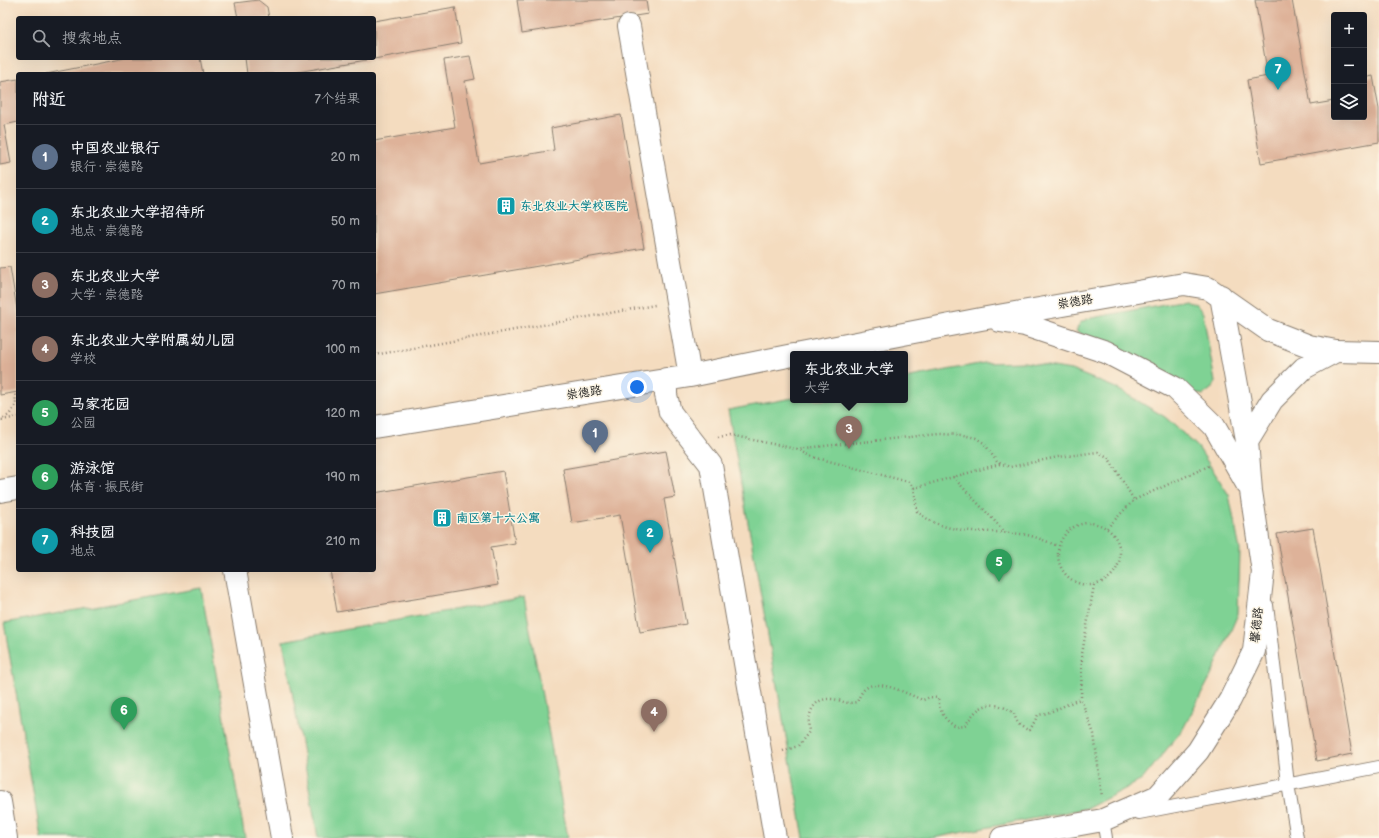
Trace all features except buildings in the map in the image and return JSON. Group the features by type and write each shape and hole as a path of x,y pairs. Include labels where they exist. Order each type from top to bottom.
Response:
{"street":[{"path":"629,26 690,376"},
{"name":"崇德路","path":"816,351 981,319 1184,284 1208,288 1268,330 1309,346 1336,351 1379,352"},
{"path":"1221,296 1240,448"},
{"path":"981,319 1025,325 1106,352 1175,388 1214,426 1240,448"},
{"path":"1240,448 1272,400 1304,368 1336,351"},
{"name":"崇德路","path":"376,427 690,376 790,356"},
{"path":"666,379 666,395 670,412 711,465 775,838"},
{"name":"馨德路","path":"1002,838 1104,829 1158,796 1198,751 1230,700 1254,651 1263,572 1251,491 1240,448"},
{"path":"0,491 16,488"},
{"path":"235,572 282,838"},
{"path":"1,811 6,838"}],"lane":[{"path":"1263,572 1288,784 1297,838"},
{"path":"1104,829 1288,784 1379,767"}],"path":[{"path":"376,355 676,302"},
{"path":"0,420 9,415 16,405 15,392"},
{"path":"0,420 16,418"},
{"path":"796,449 938,434 963,435 976,438 984,443 994,458 1001,464 1010,467 1058,457 1098,452 1108,457 1134,500"},
{"path":"692,442 730,435 796,449 813,457 909,482 914,488 917,511 926,520 940,527 1032,536 1058,546"},
{"path":"1107,528 1134,500 1240,448"},
{"path":"914,488 1001,464"},
{"path":"953,478 1006,533"},
{"path":"1088,522 1098,524 1107,528 1119,545 1120,556 1118,566 1112,575 1104,582 1094,585 1083,585 1073,582 1065,575 1060,566 1057,556 1058,546 1062,537 1069,529 1078,524 1088,522"},
{"path":"1094,585 1082,654 1081,699 1094,734 1101,779 1104,829"},
{"path":"762,758 798,746 808,732 808,721 812,707 821,701 832,699 847,704 857,702 864,689 873,684 883,685 923,700 930,697 938,698 940,711 947,721 956,727 965,726 978,708 994,704 1005,707 1014,713 1015,720 1020,726 1030,730 1038,715 1046,714 1064,704 1081,699"}],"green space":[{"path":"1185,300 1196,304 1203,313 1215,382 1211,389 1203,395 1191,392 1076,331 1080,323 1087,319"},
{"path":"1024,362 1071,370 1116,388 1165,417 1198,447 1229,495 1240,550 1238,614 1211,676 1183,729 1142,780 1088,808 933,838 804,838 728,410 790,399 790,403 908,403 908,377 984,363"},
{"path":"201,588 245,838 41,838 4,623"},
{"path":"524,597 568,838 318,838 283,641"}],"place":[{"name":"科技园","path":"1278,90"},
{"name":"东北农业大学校医院","path":"506,206"},
{"name":"东北农业大学","path":"849,449"},
{"name":"中国农业银行","path":"595,453"},
{"name":"南区第十六公寓","path":"442,518"},
{"name":"东北农业大学招待所","path":"650,553"},
{"name":"马家花园","path":"999,582"},
{"name":"游泳馆","path":"124,730"},
{"name":"东北农业大学附属幼儿园","path":"654,732"}]}
